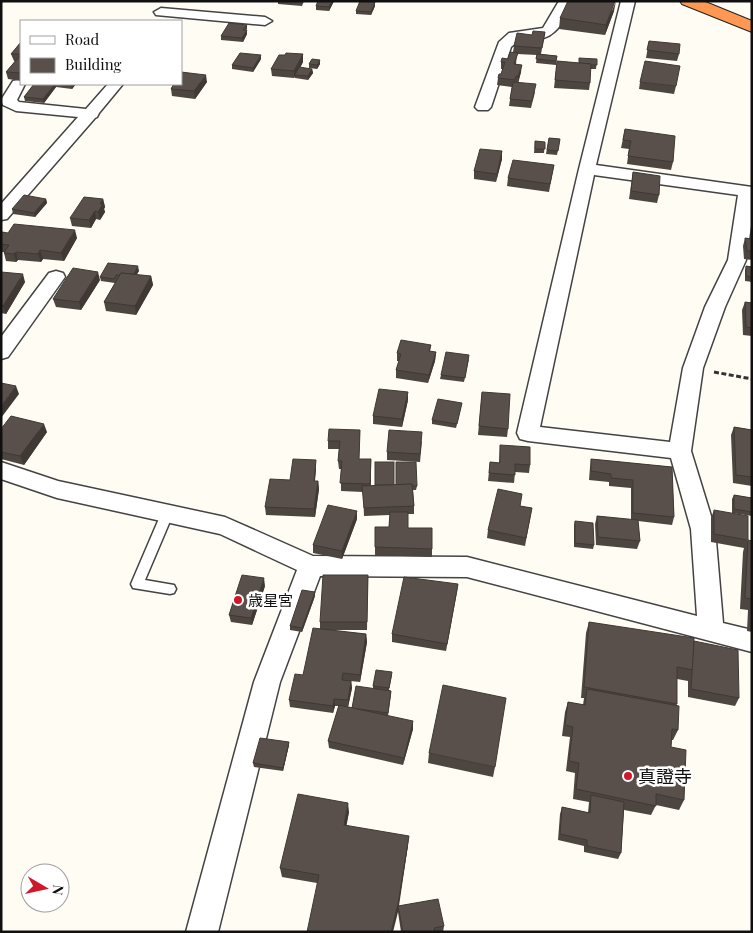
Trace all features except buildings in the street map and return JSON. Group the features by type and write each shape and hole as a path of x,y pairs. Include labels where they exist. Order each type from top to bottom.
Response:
{"highway":[{"path":"688,1 752,27"}],"street":[{"path":"483,107 504,45 514,36 542,34 550,31 566,1"},
{"path":"628,1 587,169 528,433 680,451"},
{"path":"161,11 264,21"},
{"path":"18,84 9,97 8,102 10,104 92,114"},
{"path":"1,215 92,114 115,85"},
{"path":"587,169 747,191 737,260 714,307 693,368 680,451 702,529 711,629"},
{"path":"1,352 56,277"},
{"path":"1,470 57,489 224,526 311,566 467,567 752,641"},
{"path":"202,932 267,682 311,566"}],"lane":[{"path":"166,514 137,584 170,589"}],"path":[{"path":"693,368 752,379"}],"place":[{"name":"歳星宮","path":"238,600"},
{"name":"真證寺","path":"628,776"}]}
